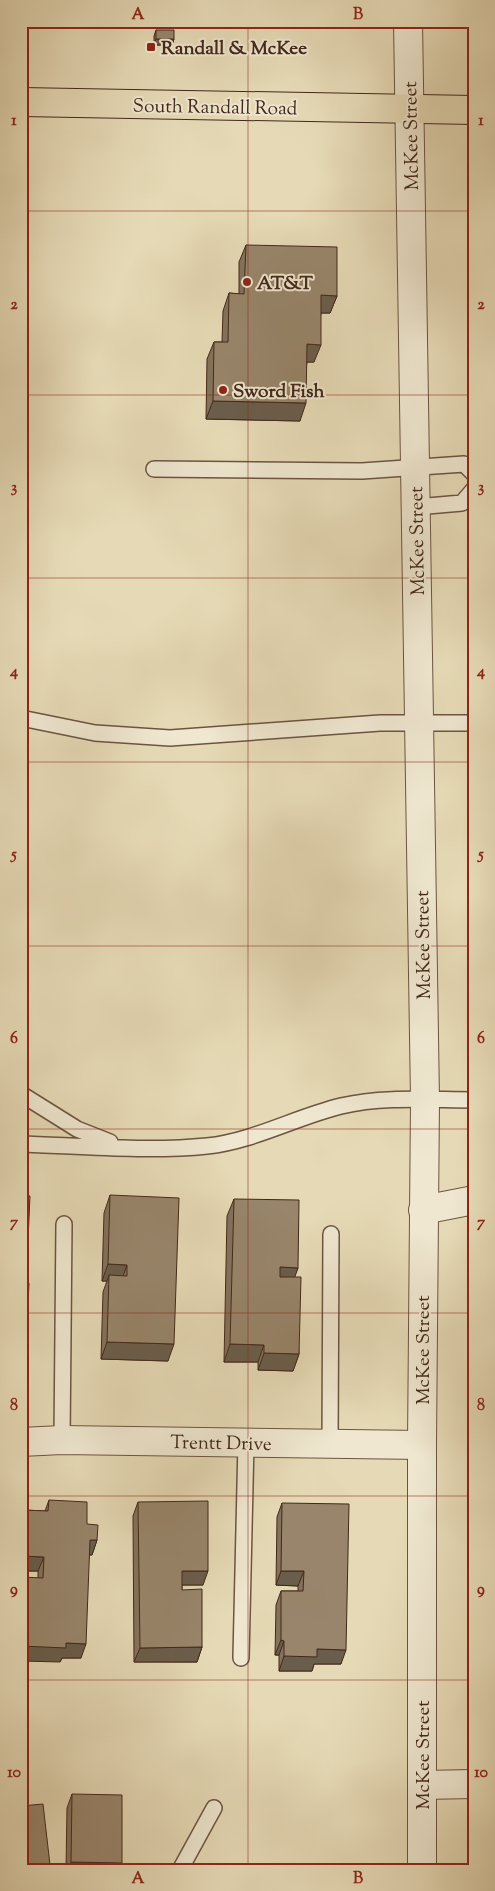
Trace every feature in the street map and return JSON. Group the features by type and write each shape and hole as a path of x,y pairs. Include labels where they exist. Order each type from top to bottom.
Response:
{"main road":[{"name":"South Randall Road","path":"21,102 474,110"}],"street":[{"name":"McKee Street","path":"408,21 425,1100 422,1445 422,1870"},
{"path":"423,1210 474,1200"},
{"name":"Trentt Drive","path":"21,1442 62,1440 422,1445"},
{"path":"422,1785 474,1784"}],"lane":[{"path":"154,469 300,472 415,468 464,464 474,474"},
{"path":"416,507 462,503 474,489"},
{"path":"21,718 95,733 170,738 380,723 474,723"},
{"path":"21,1094 77,1130 103,1141 133,1147"},
{"path":"21,1144 133,1147 208,1146 242,1140 309,1115 343,1106 376,1101 474,1100"},
{"path":"62,1440 64,1224"},
{"path":"330,1443 331,1234"},
{"path":"240,1658 246,1442"},
{"path":"180,1870 214,1808"}],"building":[{"path":"156,30 174,30 174,39 156,39"},
{"path":"246,245 337,247 337,296 321,295 321,345 307,344 306,403 213,401 214,342 228,342 229,293 244,294"},
{"path":"21,1195 30,1196 27,1262 21,1261"},
{"path":"110,1195 179,1198 174,1344 107,1342 109,1275 127,1276 127,1265 108,1264"},
{"path":"234,1199 299,1200 298,1268 280,1267 280,1277 301,1277 299,1354 264,1353 264,1345 230,1344"},
{"path":"21,1283 29,1283 26,1346 21,1346"},
{"path":"49,1500 87,1502 87,1524 98,1525 97,1540 90,1540 86,1644 66,1643 66,1648 21,1646 21,1577 43,1578 44,1557 21,1556 23,1510 48,1511"},
{"path":"208,1501 208,1571 182,1571 182,1590 202,1589 202,1647 140,1648 138,1502"},
{"path":"282,1503 349,1504 346,1650 317,1649 317,1657 284,1656 284,1641 281,1640 281,1591 303,1591 304,1571 281,1571"},
{"path":"72,1794 122,1795 122,1863 71,1862"},
{"path":"43,1804 50,1865 21,1868 21,1806"}],"place":[{"name":"Randall & McKee","path":"151,47"},
{"name":"AT&T","path":"247,282"},
{"name":"Sword Fish","path":"223,390"}]}
